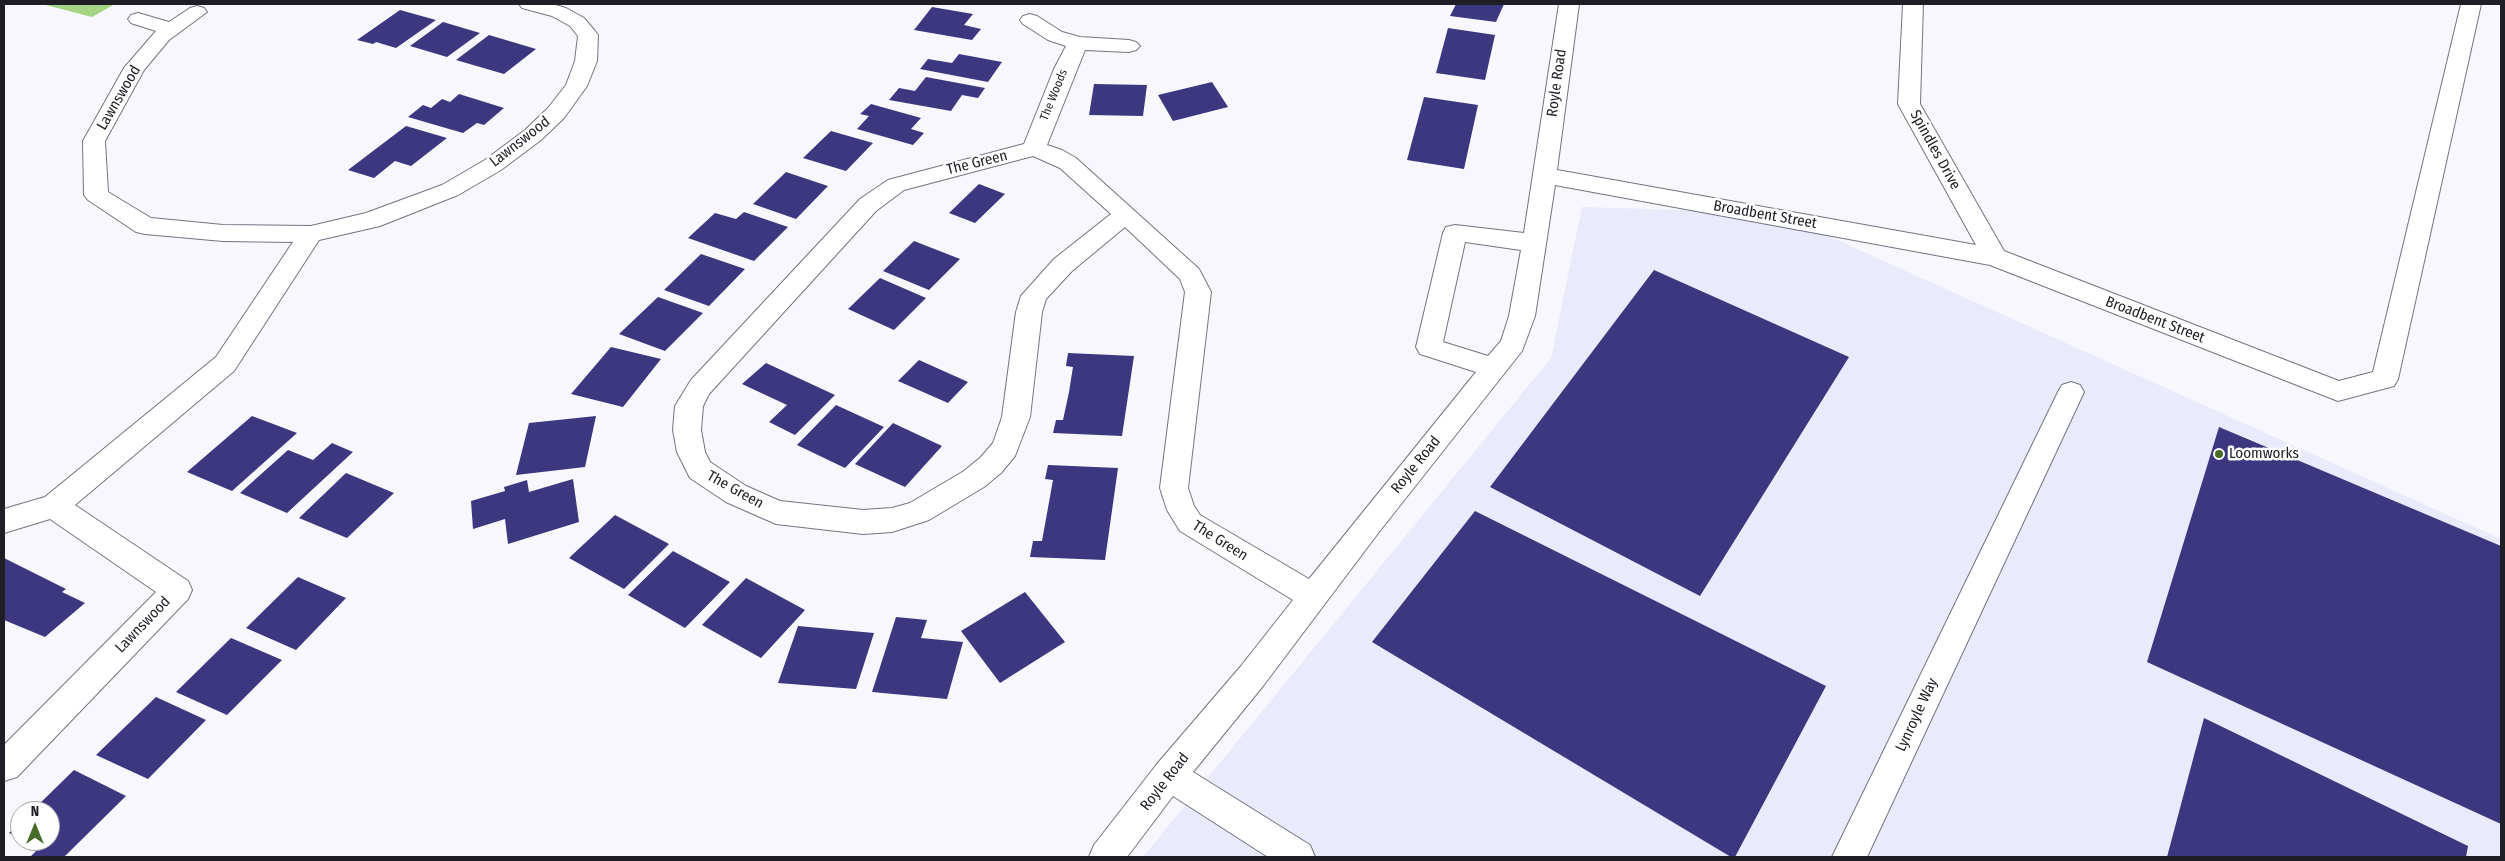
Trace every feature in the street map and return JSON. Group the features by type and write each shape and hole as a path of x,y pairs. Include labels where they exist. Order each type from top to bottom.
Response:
{"street":[{"name":"Lawnswood","path":"197,12 162,36 135,68 94,141 96,195 145,226 223,233 311,234 372,220 450,190 506,155 533,135 556,113 576,86 586,61 588,35 577,22 559,12 529,4"},
{"name":"Royle Road","path":"1106,857 1513,344 1522,316 1535,243 1569,4"},
{"name":"Spindles Drive","path":"1913,4 1909,104 1995,257"},
{"name":"Broadbent Street","path":"1544,175 1995,257 2338,391 2384,379 2470,4"},
{"path":"138,19 172,29"},
{"path":"1030,20 1055,36 1078,43 1129,46"},
{"name":"The Woods","path":"1034,149 1065,69 1078,43"},
{"name":"The Green","path":"1126,214 1063,265 1034,296 1030,312 1016,417 1005,448 991,465 948,495 919,512 892,520 863,522 823,519 776,512 736,494 700,470 691,452 687,430 689,406 700,387 868,205 896,185 1034,149 1054,155 1068,164 1126,214 1190,275 1198,292 1174,488 1180,510 1190,523 1313,598"},
{"path":"1495,368 1429,347 1455,233 1535,243"},
{"path":"4,520 54,506 225,364 311,234"},
{"name":"Lynroyle Way","path":"1849,857 2070,392"},
{"name":"Lawnswood","path":"5,766 177,590 54,506"},
{"path":"1170,775 1298,857"}],"shaded area":[{"path":"1582,207 1777,213 2501,539 2501,857 1143,857 1551,358"}],"green space":[{"path":"42,4 115,4 92,17"}],"building":[{"path":"1456,4 1504,4 1496,22 1450,16"},
{"path":"932,7 973,14 964,25 981,29 972,40 914,30"},
{"path":"400,10 436,20 396,48 376,42 373,44 357,40"},
{"path":"443,22 480,33 447,57 410,46"},
{"path":"1448,28 1495,35 1485,80 1436,73"},
{"path":"489,35 536,49 504,74 456,60"},
{"path":"959,54 1002,62 988,82 920,69 928,59 952,63"},
{"path":"926,77 985,88 978,98 962,95 951,111 889,100 899,88 915,91"},
{"path":"1212,82 1228,107 1173,121 1158,95"},
{"path":"1094,84 1147,85 1143,116 1089,115"},
{"path":"459,94 504,108 484,125 477,123 463,133 408,117 423,105 431,108 442,99 450,102"},
{"path":"1424,97 1478,105 1464,169 1407,160"},
{"path":"871,104 921,118 911,129 924,133 913,145 857,129 869,116 860,114"},
{"path":"406,126 447,138 411,166 395,161 374,178 348,170"},
{"path":"831,131 873,143 846,171 803,158"},
{"path":"786,172 828,186 796,219 753,204"},
{"path":"979,184 1005,194 975,223 949,213"},
{"path":"744,212 788,227 754,261 688,238 715,213 736,219"},
{"path":"914,241 960,259 929,290 883,271"},
{"path":"701,254 745,269 709,306 664,290"},
{"path":"1654,270 1849,357 1700,596 1490,487"},
{"path":"880,278 926,298 894,330 848,309"},
{"path":"658,297 703,313 665,351 619,334"},
{"path":"611,347 661,359 623,407 571,394"},
{"path":"1068,353 1134,356 1122,436 1053,433 1056,420 1063,420 1069,392 1073,367 1066,366"},
{"path":"919,360 968,382 948,403 898,381"},
{"path":"766,363 835,395 795,435 769,422 787,405 742,384"},
{"path":"836,405 884,427 845,468 797,445"},
{"path":"252,416 297,433 232,491 187,472"},
{"path":"596,416 585,467 516,475 529,423"},
{"path":"893,423 942,446 905,487 855,464"},
{"path":"2219,427 2501,546 2501,824 2147,662"},
{"path":"332,443 353,452 287,513 240,493 288,450 313,460"},
{"path":"1048,465 1118,468 1105,560 1030,557 1033,541 1042,541 1053,480 1045,479"},
{"path":"346,473 394,493 347,538 299,518"},
{"path":"573,479 579,522 508,544 505,519 473,529 471,501 505,491 504,487 527,480 529,492"},
{"path":"1475,511 1826,686 1735,857 1731,857 1372,642"},
{"path":"615,515 669,544 624,589 569,558"},
{"path":"673,551 730,582 685,628 628,595"},
{"path":"4,558 66,589 62,592 85,603 45,637 4,620"},
{"path":"298,577 346,598 296,650 246,628"},
{"path":"746,578 805,610 761,658 702,625"},
{"path":"1025,592 1065,642 1000,683 961,631"},
{"path":"896,617 927,620 921,638 963,642 947,699 872,692"},
{"path":"798,626 874,633 856,689 778,683"},
{"path":"231,638 282,660 227,715 176,692"},
{"path":"156,697 206,720 148,779 96,755"},
{"path":"2204,718 2468,846 2466,857 2167,857"},
{"path":"74,770 126,796 64,857 30,857 36,851 60,851 60,801 42,801"}],"place":[{"name":"Loomworks","path":"2219,454"}]}
